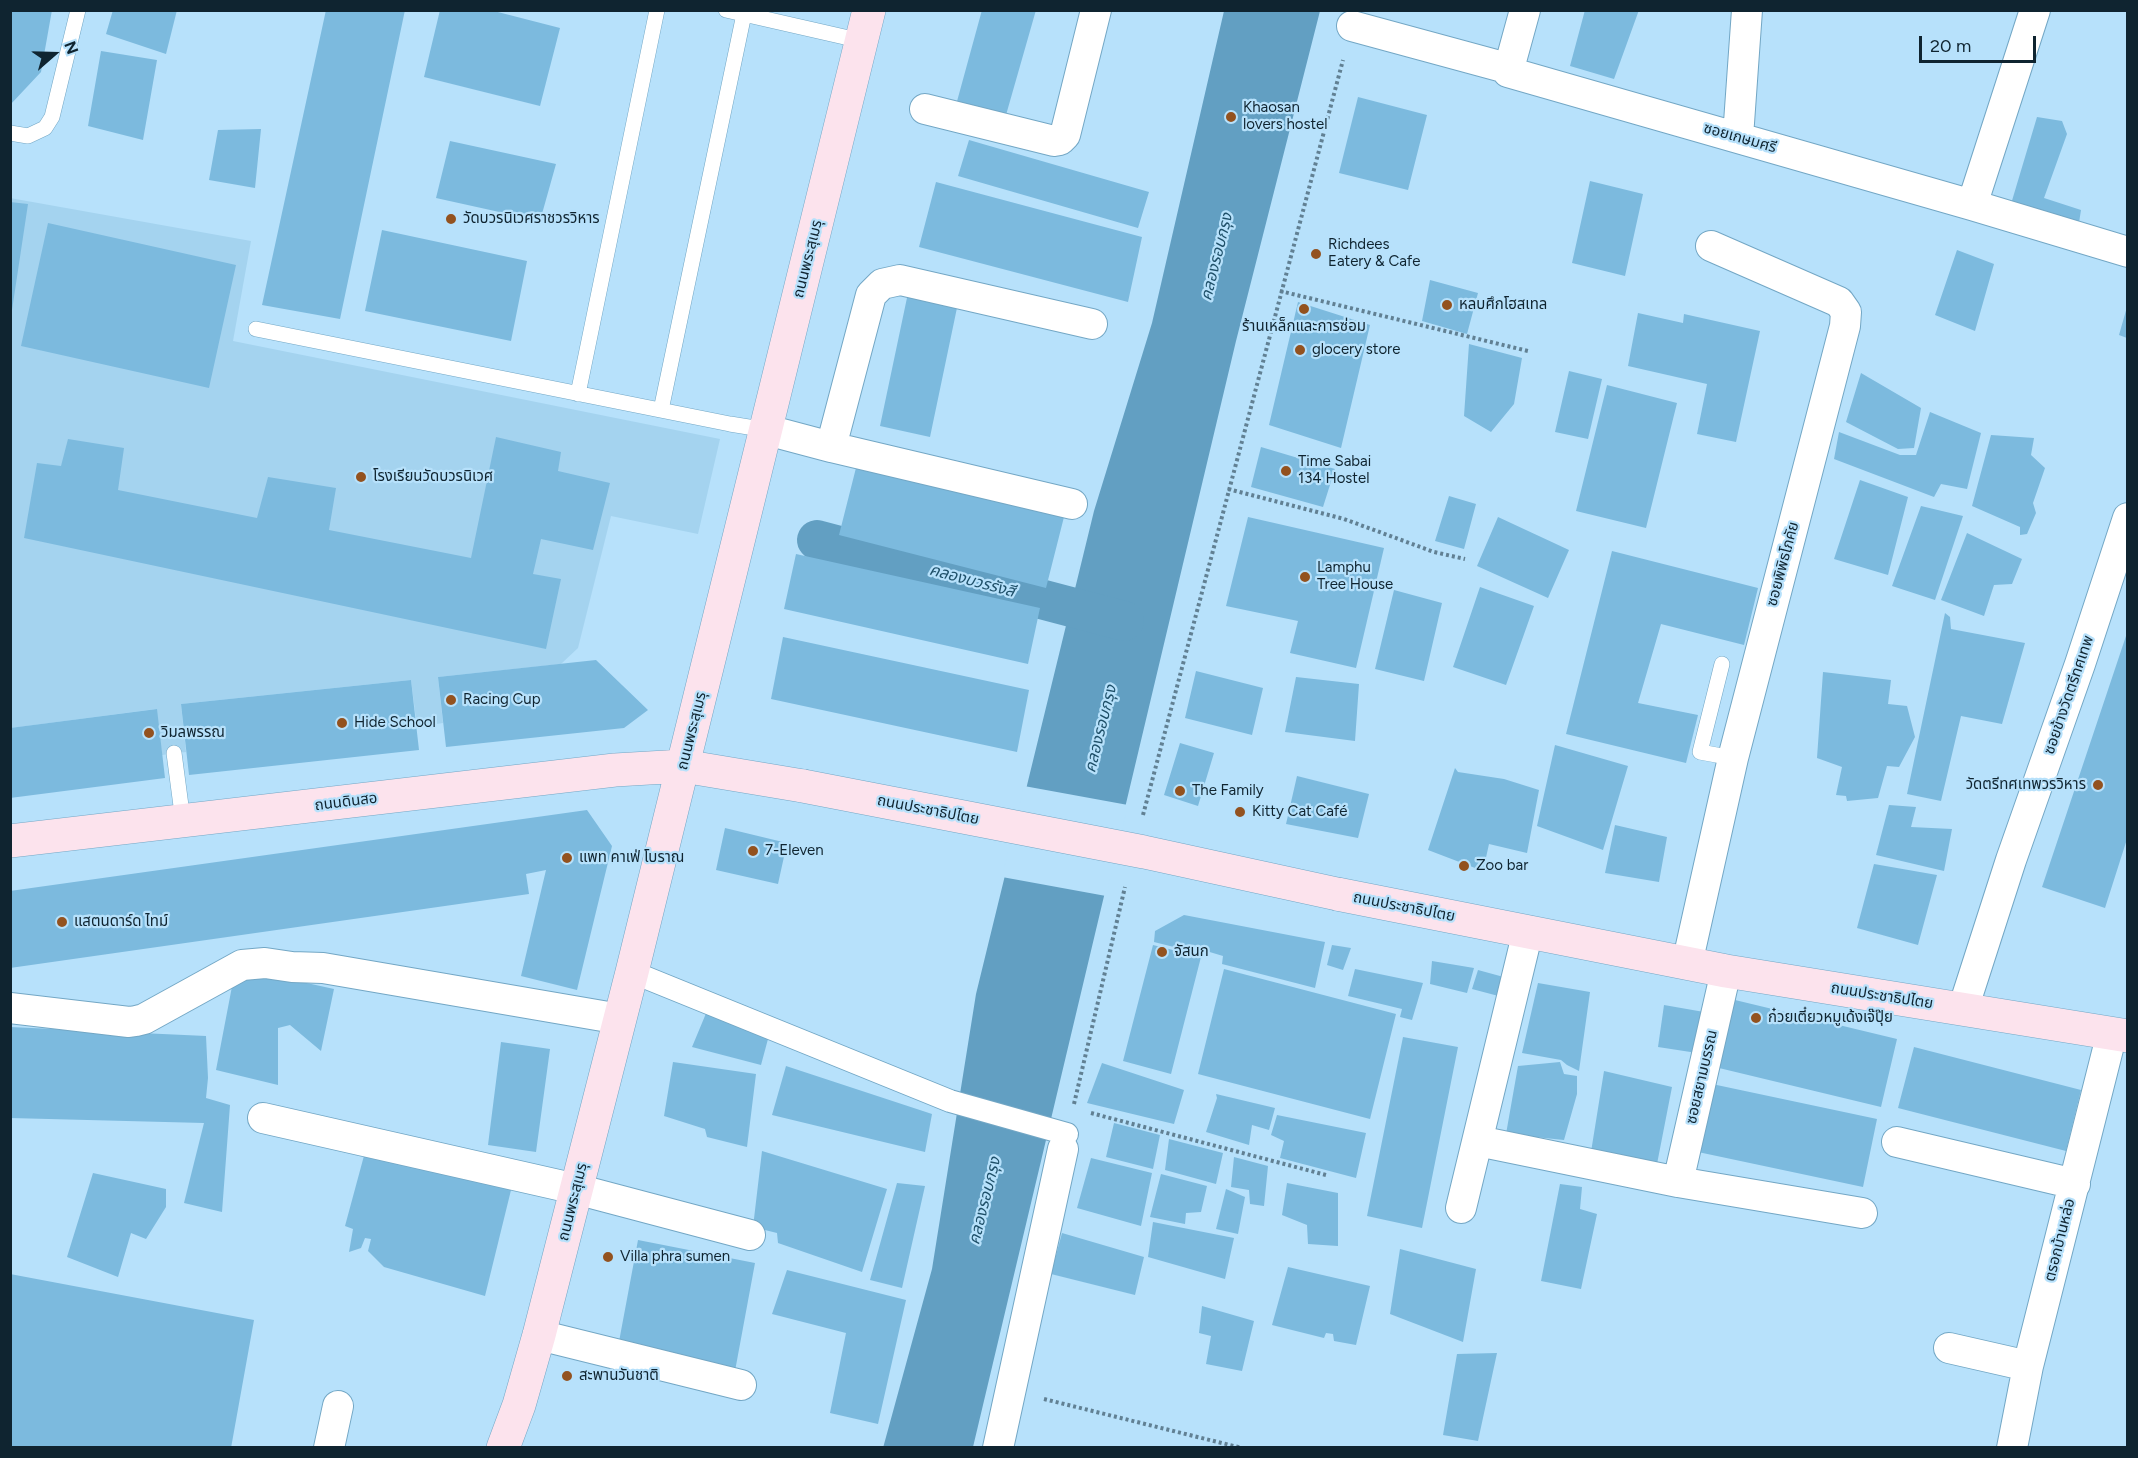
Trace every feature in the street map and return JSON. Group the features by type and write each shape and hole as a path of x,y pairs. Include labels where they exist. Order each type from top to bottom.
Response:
{"main road":[{"name":"ถนนพระสุเมรุ","path":"503,1448 519,1405 539,1335 632,972 865,26"},
{"name":"ถนนประชาธิปไตย","path":"683,766 803,786 1144,852 1337,894 1687,964 2120,1034"},
{"name":"ถนนดินสอ","path":"10,842 615,770 683,766"}],"street":[{"path":"925,109 1054,141 1060,140 1065,135 1096,10"},
{"path":"1508,72 1525,10"},
{"path":"1738,137 1747,10"},
{"path":"1972,205 2035,10"},
{"name":"ซอยเกษมศรี","path":"1353,26 1503,67 1508,72 1972,205 2127,252"},
{"name":"ซอยพิพิธโภคัย","path":"1687,964 1733,758 1845,326 1846,312 1839,302 1711,246"},
{"path":"831,447 871,295 882,284 900,280 1092,324"},
{"path":"766,430 1072,504"},
{"name":"ซอยข้างวัดตรีทศเทพ","path":"1963,1009 2127,518"},
{"path":"1461,1208 1528,931"},
{"path":"10,1008 135,1021 144,1019 242,965 265,963 323,968 620,1019"},
{"name":"ซอยสยามบรรณ","path":"1678,1182 1726,971"},
{"path":"632,972 950,1101 1063,1138 998,1448"},
{"name":"ตรอกบ้านหล่อ","path":"2012,1448 2028,1366 2075,1184 2120,1034"},
{"path":"263,1118 576,1189 750,1235"},
{"path":"1478,1141 1678,1182 1862,1213"},
{"path":"1897,1142 2075,1184"},
{"path":"539,1335 741,1385"},
{"path":"1949,1348 2028,1366"},
{"path":"329,1448 338,1406"}],"lane":[{"path":"10,133 28,136 45,128 52,117 78,10"},
{"path":"578,394 657,10"},
{"path":"726,10 744,14 865,26"},
{"path":"661,410 744,14"},
{"path":"256,329 766,430"},
{"path":"1722,664 1700,752 1733,758"},
{"path":"174,753 183,821"}],"path":[{"path":"1142,819 1280,291 1353,26"},
{"path":"1280,291 1528,351"},
{"path":"1228,489 1344,519 1434,552 1465,559"},
{"path":"1063,1138 1073,1108 1128,876"},
{"path":"1073,1108 1326,1175"},
{"path":"1011,1391 1242,1448"}],"shaded area":[{"name":"โรงเรียนวัดบวรนิเวศ","path":"10,198 251,241 233,341 720,439 698,534 611,516 578,648 561,664 438,677 443,723 417,727 411,680 181,704 186,752 162,755 156,709 11,728"}],"water":[{"name":"คลองรอบกรุง","path":"1224,11 1320,11 1236,341 973,1447 883,1448 932,1269 976,994 1094,511 1152,323"}],"pier":[{"path":"1024,786 1128,805 1106,896 1002,877"}],"building":[{"path":"10,10 52,10 41,72 10,105"},
{"path":"113,10 177,10 166,54 106,34"},
{"path":"326,10 405,10 340,319 262,305"},
{"path":"440,10 490,10 560,28 540,106 424,77"},
{"path":"982,10 1036,10 1006,115 956,105"},
{"path":"1585,10 1639,10 1614,79 1570,66"},
{"path":"101,51 157,60 143,140 88,126"},
{"path":"1358,97 1427,115 1408,190 1339,173"},
{"path":"2037,117 2062,121 2067,134 2044,198 2081,210 2078,229 2011,204"},
{"path":"261,129 255,188 209,180 218,130"},
{"path":"969,140 1149,192 1138,228 958,176"},
{"path":"450,141 556,164 540,221 436,198"},
{"path":"1590,181 1643,194 1625,276 1572,263"},
{"path":"936,182 1142,237 1128,302 919,247"},
{"path":"10,202 28,204 12,310 10,309"},
{"path":"48,223 236,265 209,388 21,346"},
{"path":"382,230 527,261 511,341 365,311"},
{"path":"1957,250 1994,264 1975,331 1935,315"},
{"path":"1430,280 1478,293 1467,334 1422,321"},
{"path":"908,293 958,303 930,437 880,426"},
{"path":"1298,302 1370,325 1341,448 1269,425"},
{"path":"2127,307 2127,338 2119,335"},
{"path":"1638,313 1683,323 1684,314 1760,331 1736,442 1697,434 1707,384 1628,366"},
{"path":"1469,344 1522,358 1514,404 1491,432 1464,416"},
{"path":"1569,371 1602,379 1588,439 1555,432"},
{"path":"1861,373 1921,408 1914,448 1898,449 1846,422"},
{"path":"1607,385 1677,403 1646,528 1576,511"},
{"path":"1930,412 1981,433 1967,489 1941,484 1934,497 1834,459 1839,432 1900,455 1916,455"},
{"path":"1991,435 2034,438 2031,455 2045,468 2033,503 2036,513 2027,534 2020,535 2020,527 1972,506"},
{"path":"496,437 561,452 558,471 610,483 593,550 541,539 533,574 561,579 546,649 24,538 37,463 61,466 68,439 124,448 118,490 257,518 268,477 336,488 329,530 471,558"},
{"path":"1261,447 1335,469 1323,507 1251,487"},
{"path":"858,460 1065,513 1046,588 839,535"},
{"path":"1860,480 1908,497 1888,575 1834,559"},
{"path":"1449,496 1476,504 1464,549 1435,541"},
{"path":"1921,506 1963,516 1935,600 1892,586"},
{"name":"Lamphu Tree House","path":"1248,517 1384,548 1356,668 1290,653 1298,621 1226,606"},
{"path":"1498,517 1569,550 1548,598 1477,566"},
{"path":"1967,533 2022,559 2012,584 1994,585 1984,616 1941,600"},
{"path":"1612,551 1758,588 1744,645 1661,624 1638,703 1698,715 1686,763 1566,734"},
{"path":"796,554 1040,608 1028,664 784,609"},
{"path":"1480,587 1534,606 1506,685 1453,667"},
{"path":"1394,590 1442,603 1424,681 1375,669"},
{"path":"1945,613 1950,617 1951,629 2025,643 2002,724 1961,716 1941,801 1907,794"},
{"path":"2127,633 2127,839 2105,908 2042,887"},
{"path":"783,637 1029,690 1017,752 771,699"},
{"path":"596,660 648,710 624,728 446,747 438,677"},
{"path":"1196,671 1263,688 1252,735 1185,718"},
{"path":"1823,672 1891,680 1888,704 1907,706 1915,737 1899,767 1887,766 1878,798 1847,801 1846,796 1836,795 1842,767 1817,758"},
{"path":"1296,677 1359,684 1355,741 1285,732"},
{"path":"411,680 419,750 189,775 181,704"},
{"path":"157,709 165,778 10,798 10,728"},
{"path":"1180,743 1214,753 1198,806 1164,795"},
{"path":"1555,745 1628,766 1603,850 1537,826"},
{"path":"1455,768 1458,772 1504,779 1539,790 1527,853 1489,844 1483,871 1428,850"},
{"path":"1297,776 1369,794 1358,838 1286,824"},
{"path":"1889,805 1916,807 1911,827 1952,829 1944,871 1876,855"},
{"path":"587,810 612,846 577,990 521,976 546,870 526,874 529,894 10,968 10,891"},
{"path":"1615,825 1667,837 1659,882 1605,873"},
{"name":"7-Eleven","path":"725,828 787,843 778,884 716,870"},
{"path":"1874,864 1937,875 1918,945 1857,928"},
{"path":"1184,915 1325,942 1315,988 1222,964 1223,956 1203,950 1202,954 1154,942 1155,931"},
{"path":"1153,945 1201,957 1171,1074 1123,1061"},
{"path":"1332,945 1351,948 1343,970 1327,965"},
{"path":"1432,961 1474,968 1467,993 1430,984"},
{"path":"1224,969 1396,1014 1370,1119 1198,1074"},
{"path":"1355,969 1423,983 1412,1020 1400,1017 1402,1009 1348,996"},
{"path":"1478,970 1511,979 1506,998 1472,989"},
{"path":"261,973 334,989 321,1051 290,1025 278,1028 278,1085 216,1070 234,976"},
{"path":"1538,983 1590,992 1579,1071 1561,1060 1522,1053"},
{"path":"1735,1000 1897,1039 1881,1107 1719,1068"},
{"path":"1664,1005 1704,1012 1697,1053 1658,1047"},
{"path":"707,1011 768,1039 761,1065 692,1047"},
{"path":"10,1027 206,1036 208,1078 206,1098 230,1105 222,1212 184,1203 204,1123 10,1118"},
{"path":"1403,1037 1458,1047 1422,1228 1367,1216"},
{"path":"501,1042 550,1049 536,1152 488,1145"},
{"path":"1914,1047 2081,1090 2066,1151 1898,1108"},
{"path":"673,1062 756,1074 747,1147 707,1137 705,1129 664,1116"},
{"path":"1560,1062 1564,1074 1577,1076 1577,1094 1564,1140 1506,1134 1518,1066"},
{"path":"1102,1063 1184,1090 1174,1124 1087,1103"},
{"path":"786,1066 932,1114 925,1152 772,1115"},
{"path":"1604,1071 1672,1087 1657,1164 1591,1152"},
{"path":"1712,1084 1877,1119 1863,1187 1698,1152"},
{"path":"1216,1094 1275,1108 1269,1130 1252,1125 1249,1145 1206,1132 1217,1098"},
{"path":"1277,1115 1366,1133 1356,1178 1280,1158 1284,1141 1271,1135"},
{"path":"1114,1123 1160,1135 1153,1169 1106,1157"},
{"path":"1169,1139 1223,1153 1216,1184 1165,1170"},
{"path":"762,1151 887,1189 862,1272 778,1243 777,1233 753,1227"},
{"path":"365,1152 512,1186 485,1296 384,1267 368,1251 371,1239 365,1238 361,1248 349,1252 353,1229 345,1226"},
{"path":"1234,1157 1268,1166 1264,1206 1250,1204 1249,1190 1231,1187"},
{"path":"1091,1158 1152,1173 1141,1226 1077,1208"},
{"path":"93,1173 166,1189 166,1207 146,1239 131,1233 118,1277 67,1257"},
{"path":"1161,1174 1207,1186 1201,1212 1186,1213 1185,1224 1150,1217"},
{"path":"897,1183 925,1186 902,1288 870,1280"},
{"path":"1287,1183 1338,1193 1338,1246 1308,1244 1307,1225 1282,1215"},
{"path":"1560,1184 1582,1187 1580,1209 1597,1214 1581,1289 1541,1281"},
{"path":"1226,1189 1245,1197 1238,1234 1216,1229"},
{"path":"1153,1222 1234,1238 1225,1279 1148,1257"},
{"path":"1062,1233 1144,1257 1135,1295 1051,1274"},
{"path":"638,1240 755,1263 735,1371 618,1347"},
{"path":"1400,1249 1476,1269 1463,1342 1390,1314"},
{"path":"1288,1267 1370,1286 1356,1345 1334,1341 1333,1334 1326,1333 1324,1338 1272,1325"},
{"path":"787,1270 906,1300 878,1424 830,1413 846,1333 772,1314"},
{"path":"10,1274 254,1320 231,1448 10,1448"},
{"path":"1202,1306 1254,1321 1242,1371 1206,1364 1211,1336 1199,1333"},
{"path":"1497,1353 1478,1441 1443,1435 1457,1354"}],"waterway":[{"name":"คลองบวรรังสี","path":"817,540 1124,621"}],"place":[{"name":"Khaosan lovers hostel","path":"1231,117"},
{"name":"วัดบวรนิเวศราชวรวิหาร","path":"451,219"},
{"name":"Richdees Eatery & Cafe","path":"1316,254"},
{"name":"หลบศึกโฮสเทล","path":"1447,305"},
{"name":"ร้านเหล็กและการซ่อม","path":"1304,309"},
{"name":"glocery store","path":"1300,350"},
{"name":"Time Sabai 134 Hostel","path":"1286,471"},
{"name":"โรงเรียนวัดบวรนิเวศ","path":"361,477"},
{"name":"Lamphu Tree House","path":"1305,577"},
{"name":"Racing Cup","path":"451,700"},
{"name":"Hide School","path":"342,723"},
{"name":"วิมลพรรณ","path":"149,733"},
{"name":"วัดตรีทศเทพวรวิหาร","path":"2098,785"},
{"name":"The Family","path":"1180,791"},
{"name":"Kitty Cat Café","path":"1240,812"},
{"name":"7-Eleven","path":"753,851"},
{"name":"แพท คาเฟ่ โบราณ","path":"567,858"},
{"name":"Zoo bar","path":"1464,866"},
{"name":"แสตนดาร์ด ไทม์","path":"62,922"},
{"name":"จัสนก","path":"1162,952"},
{"name":"ก๋วยเตี๋ยวหมูเด้งเจ๊ปุ๊ย","path":"1756,1018"},
{"name":"Villa phra sumen","path":"608,1257"},
{"name":"สะพานวันชาติ","path":"567,1376"}]}
